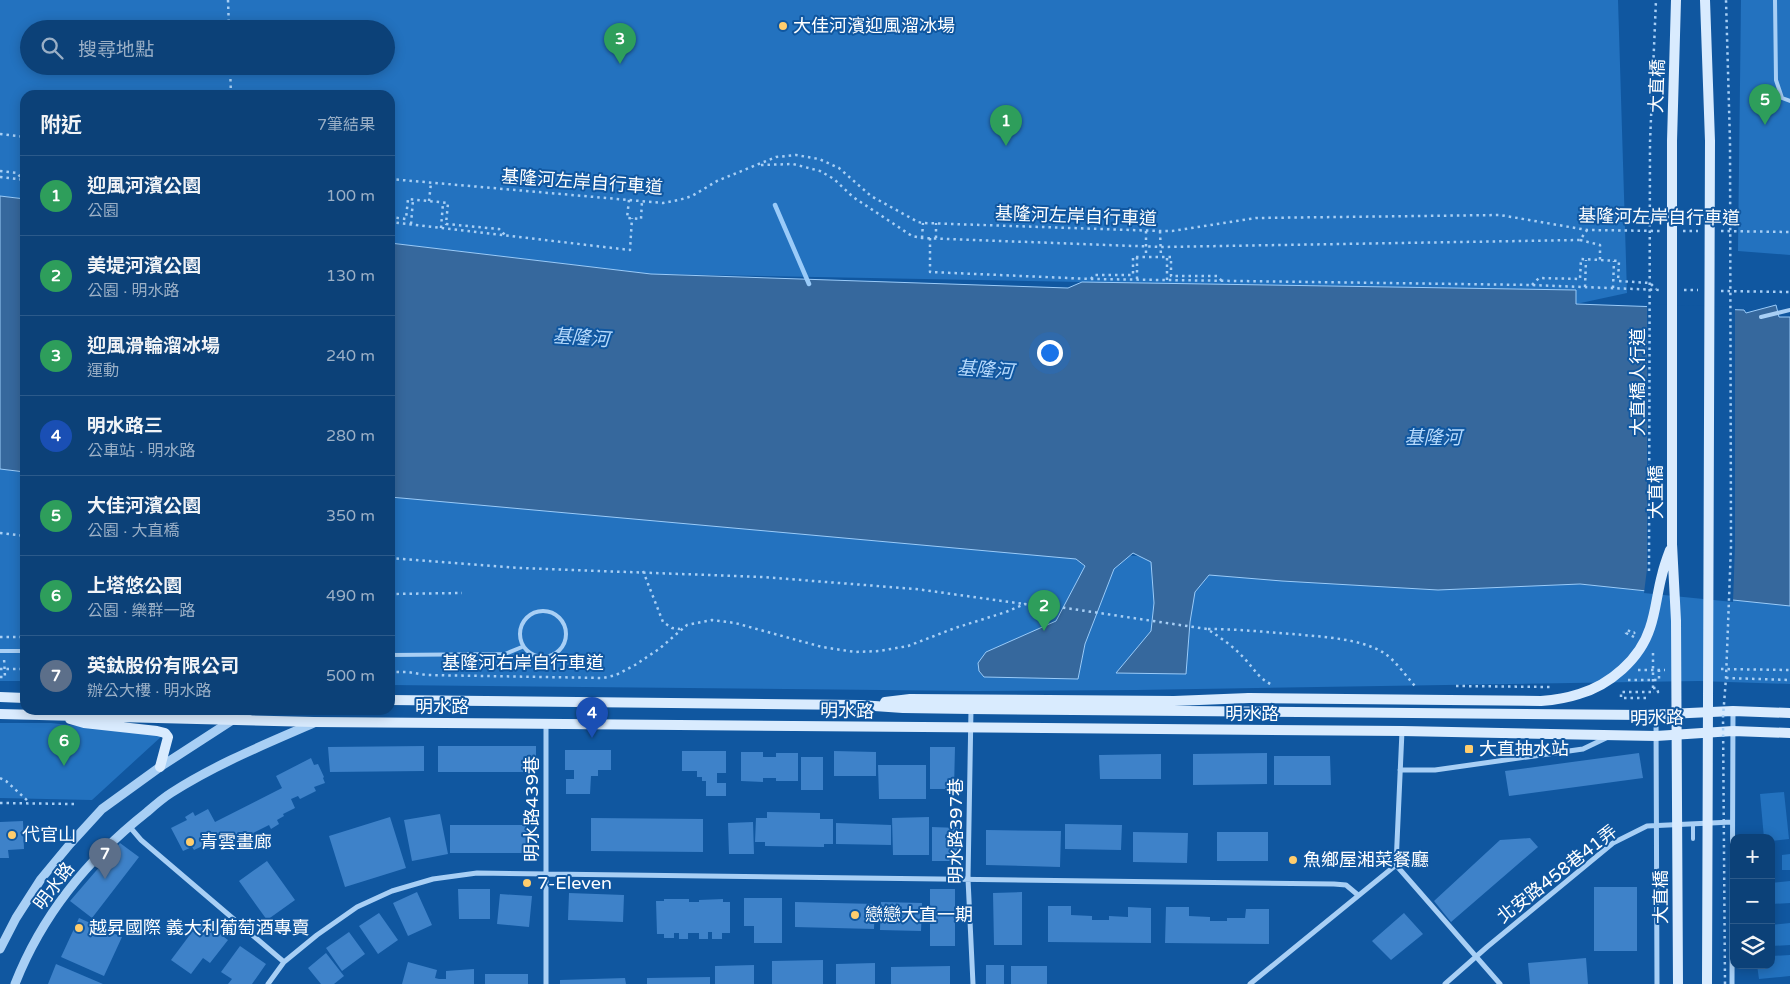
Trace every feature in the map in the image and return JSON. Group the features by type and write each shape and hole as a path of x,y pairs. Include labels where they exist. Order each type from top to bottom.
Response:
{"main road":[{"name":"大直橋","path":"1676,0 1672,141 1672,544 1676,631 1678,984"},
{"path":"1706,0 1710,141 1708,984"},
{"path":"860,705 910,699 1174,700 1249,698 1541,701 1581,694 1600,685 1624,668 1641,646 1650,630 1657,607 1661,576 1672,544"},
{"path":"0,697 20,698"},
{"name":"明水路","path":"395,700 860,705 971,709 1656,715 1733,711 1790,713"},
{"path":"0,714 20,714"},
{"path":"55,715 314,722"},
{"path":"55,715 84,723 157,730 165,733 168,737 160,767"},
{"name":"明水路","path":"314,722 1402,731 1656,736 1733,731 1790,733"}],"street":[{"name":"明水路397巷","path":"971,709 968,879 973,984"},
{"path":"1732,984 1733,711"},
{"name":"明水路","path":"0,949 16,918 41,879 102,809 160,767 242,715"},
{"path":"1656,715 1657,984"},
{"name":"明水路","path":"15,984 54,910 105,847 170,793 210,770 314,722"},
{"name":"明水路439巷","path":"546,724 546,984"},
{"path":"1402,731 1396,864 1500,984"},
{"path":"1400,770 1435,770 1583,749 1611,735"},
{"name":"北安路458巷41弄","path":"1445,984 1613,844 1646,826 1732,822"},
{"path":"129,826 141,840 284,962"},
{"path":"1250,984 1396,864"},
{"path":"268,984 284,962 317,935 357,908 392,891 433,879 477,873 1334,884 1346,885 1358,895"}],"lane":[{"path":"1775,0 1776,80 1782,98 1790,101"},
{"path":"1760,317 1790,310"},
{"path":"549,612 561,620 565,626 566,641 557,653 543,658 535,657 522,647 519,631 527,617 534,613 549,612"},
{"path":"395,655 505,654 522,647"},
{"path":"0,651 20,651"},
{"path":"1693,824 1693,839"}],"path":[{"path":"228,0 229,20"},
{"name":"大直橋人行道","path":"1648,578 1650,549 1650,142 1656,0"},
{"path":"1725,984 1723,717 1731,526 1730,142 1726,0"},
{"path":"230,75 231,90"},
{"path":"0,134 20,136"},
{"name":"基隆河左岸自行車道","path":"395,179 663,202 692,196 717,181 776,157 796,154 819,159 839,168 871,196 923,223 1172,231 1256,218 1500,215 1587,230 1664,231"},
{"path":"760,164 793,164 820,171 834,179 853,197 897,227 912,236 922,238 1161,247 1580,240 1600,245 1600,260"},
{"path":"0,171 18,173 20,175"},
{"path":"0,177 20,180"},
{"path":"430,201 431,182"},
{"path":"395,218 406,219 408,199 448,203 446,224 499,229 504,235"},
{"path":"411,224 413,200"},
{"path":"629,200 627,218 641,219 642,201"},
{"path":"441,228 443,203"},
{"path":"395,222 630,250 632,218"},
{"path":"922,238 923,223"},
{"path":"936,223 936,238"},
{"path":"1580,240 1587,230"},
{"path":"1146,231 1146,257"},
{"path":"1160,231 1161,257"},
{"name":"基隆河左岸自行車道","path":"1674,231 1703,231"},
{"name":"基隆河左岸自行車道","path":"1713,231 1790,232"},
{"path":"930,238 930,272 1167,280 1532,284 1666,290"},
{"path":"1090,278 1094,275 1133,275 1133,257 1171,257 1171,276 1217,276 1222,281"},
{"path":"1137,257 1137,279"},
{"path":"1167,257 1167,280"},
{"path":"1532,284 1539,278 1580,279 1581,259 1614,260 1619,261 1618,281 1650,282 1656,290"},
{"path":"1585,287 1586,260"},
{"path":"1613,288 1614,260"},
{"path":"1676,290 1704,290"},
{"path":"1714,290 1790,292"},
{"path":"0,534 20,536"},
{"path":"395,558 519,568 762,577 916,589 1025,604"},
{"path":"643,572 663,622 672,628 681,629"},
{"path":"395,594 462,593"},
{"name":"基隆河右岸自行車道","path":"395,672 426,675 603,678 616,675 635,665 659,649 687,625 712,620 735,623 822,647 855,652 879,650 908,646 1025,604 1060,607 1207,629 1221,638 1244,658 1262,680 1272,685 1282,685"},
{"path":"1638,626 1634,633 1627,630 1626,633 1640,641"},
{"path":"1207,629 1282,633 1324,637 1357,643 1382,652 1394,660 1415,686 1406,686"},
{"path":"0,637 20,637"},
{"path":"1646,698 1621,698 1620,692 1658,692 1658,688 1653,688 1653,647"},
{"path":"0,669 20,669"},
{"path":"1620,680 1659,680 1659,670"},
{"path":"1726,678 1790,680"},
{"path":"0,778 6,781 30,804"},
{"path":"0,803 74,804"}],"shaded area":[{"path":"0,0 1618,0 1627,293 1576,304 1082,282 651,274 395,244 395,90 20,90 20,198 0,196"},
{"path":"1741,0 1790,0 1790,255 1738,251"},
{"path":"0,462 20,464 20,681 0,681"},
{"path":"395,494 1243,565 1790,596 1790,684 1699,681 975,691 395,685"},
{"path":"0,723 51,723 163,735 92,800 0,798"},
{"path":"1784,792 1789,839 1775,841 1775,834 1764,834 1760,794"},
{"path":"1790,854 1790,870 1782,870 1782,855"},
{"path":"1790,881 1790,903 1775,904 1775,883"},
{"path":"1790,923 1790,945 1775,946 1775,925"},
{"path":"1790,955 1790,976 1759,979 1758,969 1775,969 1775,956"}],"water":[{"path":"0,196 20,198 20,471 0,469"},
{"name":"基隆河","path":"395,244 651,274 1068,288 1082,282 1576,290 1576,304 1744,310 1746,313 1776,305 1779,317 1790,317 1790,606 1580,584 1438,590 1209,575 1195,592 1190,622 1186,674 1116,673 1151,631 1154,603 1151,562 1133,553 1114,569 1085,644 1078,679 984,677 979,671 978,663 986,652 1056,621 1085,566 1076,559 395,497"}],"pier":[{"path":"1647,304 1735,307 1735,546 1733,602 1644,593 1647,569"}],"building":[{"path":"424,746 424,771 330,772 328,747"},
{"path":"438,746 536,746 536,772 438,772"},
{"path":"930,747 955,747 954,789 930,789"},
{"path":"565,750 611,750 611,770 598,770 598,776 591,776 590,794 566,794 566,779 574,779 574,770 565,770"},
{"path":"682,751 726,751 726,773 717,773 717,783 726,783 726,796 706,796 706,781 702,781 702,777 697,777 697,771 682,771"},
{"path":"834,751 876,752 876,776 834,776"},
{"path":"741,752 763,752 763,757 776,757 776,753 798,753 798,781 776,781 776,778 763,778 763,782 741,781"},
{"path":"1267,753 1267,784 1193,785 1193,754"},
{"path":"1639,753 1643,778 1509,796 1505,771"},
{"path":"1161,754 1161,779 1100,779 1099,755"},
{"path":"1274,756 1330,756 1331,785 1274,785"},
{"path":"801,757 823,757 823,790 801,790"},
{"path":"311,758 314,765 318,764 325,783 314,787 316,791 300,799 298,796 291,799 295,808 283,814 284,816 277,820 279,824 271,829 269,825 244,840 242,837 234,841 232,838 222,844 217,835 209,839 211,842 194,850 192,847 183,851 171,828 187,820 185,817 193,812 195,816 208,809 215,822 282,788 276,776"},
{"path":"878,765 926,765 926,799 879,799"},
{"path":"767,812 820,813 820,819 833,819 833,844 824,844 824,847 765,846 765,842 755,842 756,818 767,818"},
{"path":"440,814 448,854 412,861 404,820"},
{"path":"390,817 406,868 345,887 329,836"},
{"path":"929,817 929,855 893,855 892,818"},
{"path":"591,818 703,819 703,852 591,851"},
{"name":"代官山","path":"23,821 24,849 8,850 9,858 0,858 0,822"},
{"path":"753,822 754,854 729,854 728,823"},
{"path":"836,823 891,825 891,845 836,844"},
{"path":"1065,824 1122,825 1121,850 1065,849"},
{"path":"450,825 528,825 528,853 450,853"},
{"path":"932,827 958,828 957,861 932,861"},
{"path":"986,830 1061,831 1060,867 986,865"},
{"path":"1133,832 1188,833 1187,863 1133,862"},
{"path":"1217,832 1268,832 1268,861 1217,861"},
{"path":"1530,838 1538,847 1451,922 1434,901 1500,840"},
{"path":"120,843 139,857 92,918 70,901"},
{"path":"267,861 295,900 267,920 239,881"},
{"path":"1594,887 1637,887 1637,951 1594,951"},
{"path":"458,889 490,889 490,919 459,919"},
{"path":"930,889 955,889 955,946 930,946"},
{"path":"417,892 432,925 408,936 393,903"},
{"path":"1022,892 1022,945 994,945 993,893"},
{"path":"569,893 624,895 623,922 568,920"},
{"path":"500,894 532,896 529,927 497,924"},
{"path":"744,898 782,898 782,943 754,943 754,926 744,926"},
{"path":"664,899 689,899 689,902 699,902 699,900 723,899 723,902 730,902 730,933 722,933 722,939 712,939 712,932 708,932 708,939 699,939 699,933 688,933 688,939 679,939 679,933 674,933 674,938 664,938 664,934 657,934 656,901 664,901"},
{"path":"795,902 875,904 874,929 795,927"},
{"path":"881,902 922,903 921,931 880,930"},
{"path":"1048,906 1071,906 1071,915 1092,916 1092,920 1109,920 1109,916 1128,917 1128,907 1151,908 1151,943 1048,942"},
{"path":"1166,907 1189,907 1189,916 1210,917 1210,921 1227,921 1227,918 1245,918 1246,909 1269,909 1269,944 1165,943"},
{"path":"379,913 398,940 378,954 359,926"},
{"path":"1404,913 1423,934 1391,960 1372,941"},
{"path":"79,918 122,937 104,976 61,957"},
{"path":"201,920 228,940 210,963 203,958 191,974 171,960"},
{"path":"349,932 365,954 342,971 326,948"},
{"path":"240,946 266,964 252,984 228,984 232,979 221,972"},
{"path":"326,953 344,976 334,984 321,984 308,968"},
{"path":"1586,958 1588,984 1530,984 1528,963"},
{"path":"823,960 823,984 772,984 772,961"},
{"path":"408,962 437,970 435,978 439,979 446,979 446,971 474,969 474,984 402,984"},
{"path":"875,963 875,984 836,984 836,964"},
{"path":"56,964 103,984 48,984"},
{"path":"754,965 754,984 715,984 715,966"},
{"path":"986,965 1004,965 1004,984 986,984"},
{"path":"950,966 950,984 891,984 891,967"},
{"path":"1011,966 1047,966 1047,984 1011,984"},
{"path":"485,974 528,974 528,984 485,984"},
{"path":"710,977 710,984 647,984 647,978"},
{"path":"625,978 626,984 560,984 560,980"}],"waterway":[{"path":"775,205 809,284"}],"place":[{"name":"大佳河濱迎風溜冰場","path":"783,26"},
{"name":"迎風滑輪溜冰場","path":"620,64"},
{"name":"大佳河濱公園","path":"1765,125"},
{"name":"迎風河濱公園","path":"1006,146"},
{"name":"美堤河濱公園","path":"1044,631"},
{"name":"明水路三","path":"592,738"},
{"name":"大直抽水站","path":"1469,749"},
{"name":"上塔悠公園","path":"64,766"},
{"name":"代官山","path":"12,835"},
{"name":"青雲畫廊","path":"190,842"},
{"name":"魚鄉屋湘菜餐廳","path":"1293,860"},
{"name":"英鈦股份有限公司","path":"105,879"},
{"name":"7-Eleven","path":"527,883"},
{"name":"戀戀大直一期","path":"855,915"},
{"name":"越昇國際 義大利葡萄酒專賣","path":"79,928"}]}
